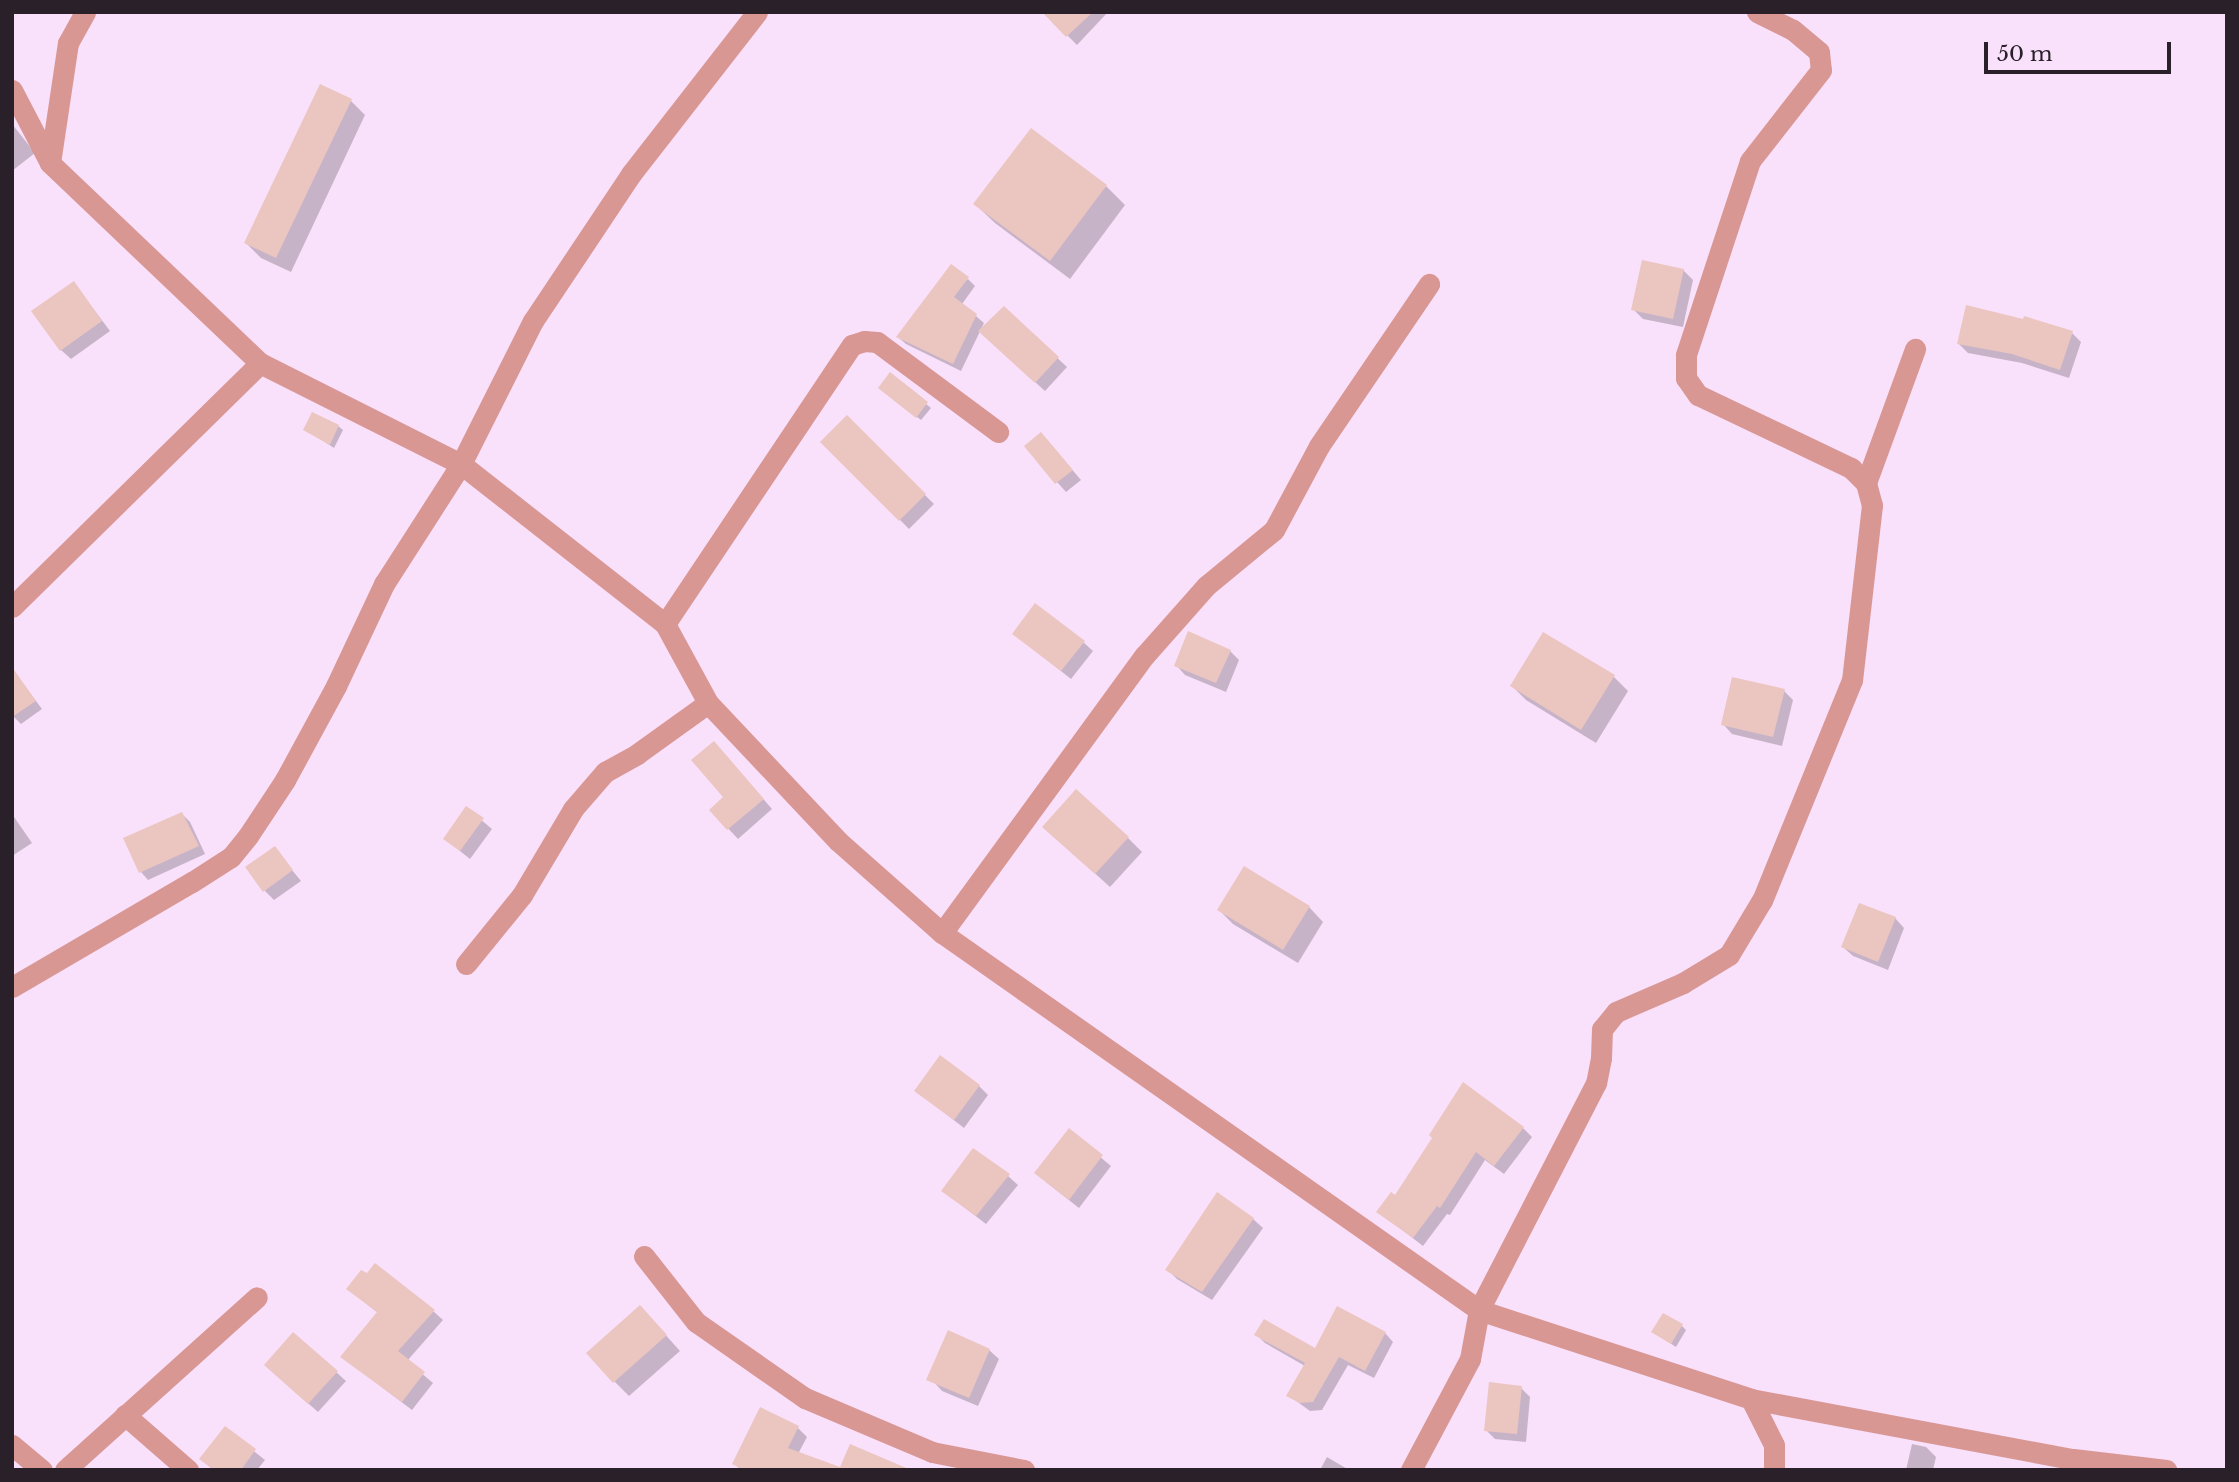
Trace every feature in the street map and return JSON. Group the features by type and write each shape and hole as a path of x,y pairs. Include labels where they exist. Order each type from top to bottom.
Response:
{"street":[{"path":"50,163 68,43 85,12"},
{"path":"12,988 231,857 285,780 336,685 384,584 461,464 533,321 631,174 757,12"},
{"path":"1411,1470 1470,1359 1479,1310 1596,1083 1601,1058 1602,1028 1616,1012 1682,984 1729,955 1762,900 1852,680 1872,505 1866,483 1851,468 1698,395 1686,378 1686,355 1750,161 1821,70 1819,52 1793,30 1757,12"},
{"path":"12,90 50,163 260,363 461,464 665,624 708,703 838,841 942,933 1479,1310 1751,1399 2073,1459 2166,1470"},
{"path":"942,933 1145,655 1206,586 1274,530 1319,446 1429,284"},
{"path":"665,624 852,345 864,341 877,342 998,432"},
{"path":"1866,483 1915,349"},
{"path":"12,607 260,363"},
{"path":"466,964 522,895 573,809 605,772 637,754 708,703"},
{"path":"645,1256 696,1322 805,1398 932,1452 1024,1470"},
{"path":"65,1470 257,1297"},
{"path":"1751,1399 1774,1445 1774,1470"},
{"path":"125,1415 188,1470"},
{"path":"12,1445 42,1470"}],"building":[{"path":"1042,12 1093,12 1066,37"},
{"path":"320,84 352,99 276,258 244,243"},
{"path":"1031,128 1107,185 1050,261 973,204"},
{"path":"1642,260 1684,269 1673,319 1631,310"},
{"path":"951,264 969,277 954,297 977,314 953,364 896,337"},
{"path":"74,281 102,321 60,351 31,311"},
{"path":"1966,305 2023,319 2024,316 2073,331 2060,370 2012,354 1957,344"},
{"path":"1004,306 1059,357 1035,383 978,331"},
{"path":"890,372 928,402 916,418 878,388"},
{"path":"312,412 339,425 330,445 303,430"},
{"path":"847,415 926,494 899,521 820,442"},
{"path":"1041,432 1073,470 1055,484 1024,446"},
{"path":"1035,603 1085,641 1061,671 1012,634"},
{"path":"1188,631 1231,650 1216,683 1174,666"},
{"path":"1543,632 1615,675 1581,730 1510,686"},
{"path":"12,667 36,701 12,717"},
{"path":"1732,677 1785,689 1773,737 1721,725"},
{"path":"714,741 764,799 727,830 709,810 723,797 691,760"},
{"path":"1076,789 1129,837 1095,874 1042,827"},
{"path":"466,806 484,818 460,851 443,839"},
{"path":"182,812 199,846 139,873 123,838"},
{"path":"275,846 293,870 263,892 245,867"},
{"path":"1244,866 1310,906 1283,950 1217,910"},
{"path":"1859,903 1896,917 1878,962 1841,947"},
{"path":"940,1055 980,1085 954,1120 914,1091"},
{"path":"1463,1082 1524,1127 1494,1166 1476,1152 1440,1208 1437,1206 1413,1238 1376,1212 1391,1192 1395,1195 1432,1138 1429,1135"},
{"path":"1069,1128 1103,1155 1069,1200 1034,1173"},
{"path":"973,1148 1010,1174 976,1216 941,1191"},
{"path":"1217,1192 1254,1218 1202,1292 1165,1270"},
{"path":"375,1263 435,1310 398,1351 425,1372 402,1402 340,1357 377,1312 346,1289 361,1270 367,1273"},
{"path":"640,1305 667,1335 613,1383 586,1353"},
{"path":"1337,1306 1386,1332 1365,1371 1339,1357 1313,1402 1300,1403 1286,1396 1305,1363 1254,1335 1264,1319 1315,1348"},
{"path":"1663,1313 1683,1324 1671,1344 1651,1332"},
{"path":"948,1330 990,1349 969,1398 926,1380"},
{"path":"293,1332 338,1371 308,1404 264,1365"},
{"path":"1489,1382 1522,1386 1517,1434 1484,1431"},
{"path":"760,1407 799,1426 788,1448 840,1467 850,1444 911,1470 744,1470 732,1464"},
{"path":"225,1426 256,1449 241,1470 214,1470 199,1459"}]}
